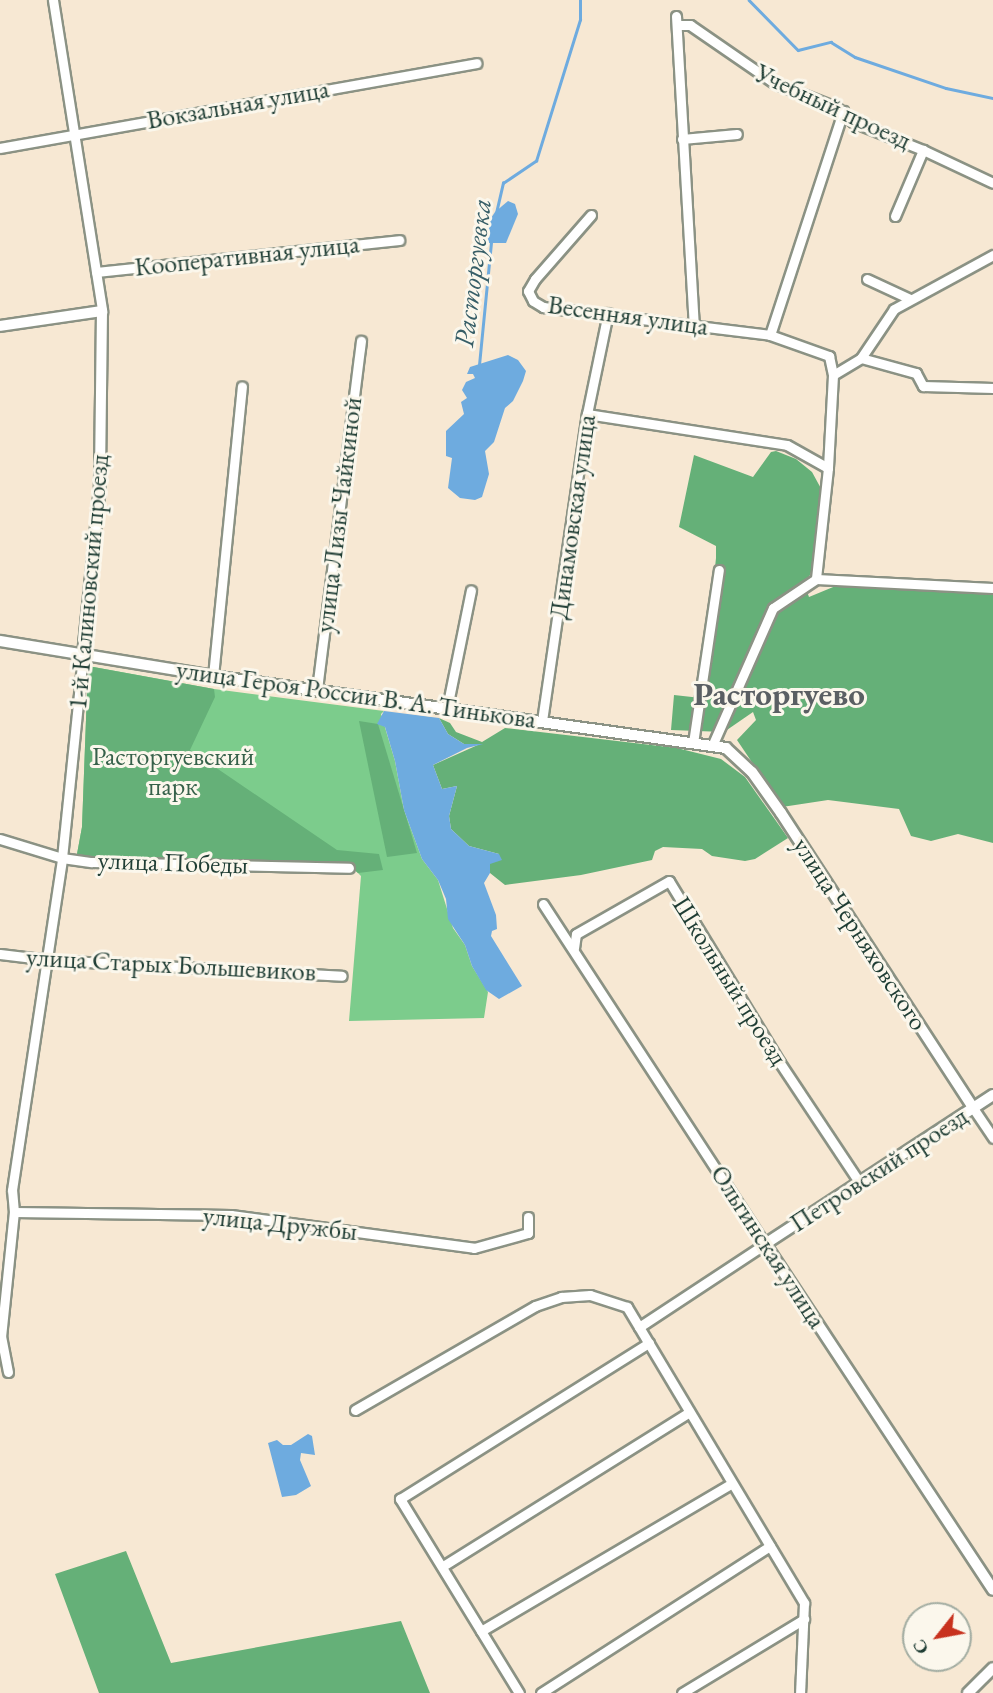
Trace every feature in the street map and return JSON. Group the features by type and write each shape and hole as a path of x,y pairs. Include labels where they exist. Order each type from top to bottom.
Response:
{"street":[{"name":"1-й Калиновский проезд","path":"8,1372 2,1337 14,1212 12,1190 62,858 100,487 102,311 53,0"},
{"name":"Учебный проезд","path":"682,139 677,21 690,25 774,83 843,111 853,122 923,150 993,183"},
{"name":"Вокзальная улица","path":"0,148 476,62"},
{"path":"770,335 843,111"},
{"path":"694,325 682,139 737,134"},
{"path":"895,216 923,150"},
{"name":"Весенняя улица","path":"591,215 528,291 533,301 543,307 770,335 829,356 832,375"},
{"name":"Кооперативная улица","path":"96,272 399,240"},
{"path":"816,579 828,468 832,375 861,358 894,309 993,255"},
{"path":"867,279 910,299"},
{"path":"0,326 102,311"},
{"name":"Динамовская улица","path":"542,721 587,414 608,313"},
{"name":"улица Лизы Чайкиной","path":"317,689 361,341"},
{"path":"861,358 916,373 923,386 993,388"},
{"path":"213,676 242,386"},
{"path":"587,414 787,445 828,468"},
{"path":"693,743 719,570"},
{"path":"712,746 773,608 816,579 993,588"},
{"path":"447,708 471,590"},
{"name":"улица Героя России В. А. Тинькова","path":"0,641 213,676 712,746"},
{"name":"улица Черняховского","path":"712,746 726,748 751,772 993,1138"},
{"name":"улица Победы","path":"0,839 62,858 172,866 349,868"},
{"name":"Школьный проезд","path":"574,948 576,934 669,881 779,1063 859,1182"},
{"name":"Ольгинская улица","path":"543,904 993,1590"},
{"name":"улица Старых Большевиков","path":"0,954 45,959 342,975"},
{"name":"Петровский проезд","path":"765,1244 993,1095"},
{"path":"2,1192 12,1190"},
{"name":"улица Дружбы","path":"14,1212 231,1215 474,1248 528,1233 527,1217"},
{"path":"639,1327 765,1244"},
{"path":"355,1410 536,1306 561,1297 590,1295 627,1307 804,1603 800,1693"},
{"path":"519,1693 400,1499 649,1343"},
{"path":"443,1566 690,1412"},
{"path":"481,1631 732,1483"},
{"path":"541,1693 770,1546"},
{"path":"682,1693 804,1619"},
{"path":"968,1693 993,1668"}],"green space":[{"path":"776,451 796,459 812,472 830,505 820,552 805,586 809,597 838,585 993,593 993,843 958,834 931,841 911,836 899,809 828,800 782,807 737,740 756,720 753,712 724,732 671,730 674,695 701,698 716,558 716,546 679,527 694,455 753,477 771,452"},
{"name":"Расторгуевский парк","path":"88,666 214,689 384,711 381,714 395,761 404,810 422,859 438,880 453,928 465,945 472,966 488,992 484,1018 349,1021 361,876 351,866 77,854 82,827"},
{"path":"88,666 214,689 215,697 190,750 337,850 379,854 383,870 358,873 350,866 109,860 77,854 82,827"},
{"path":"439,718 450,723 456,732 482,742 505,728 677,748 721,759 745,777 788,838 755,859 745,861 712,856 702,849 663,847 655,851 652,860 581,875 505,885 490,873 489,864 499,854 469,846 451,829 449,816 457,786 442,789 433,765 480,744 464,744 448,734"},
{"path":"359,721 378,724 417,853 387,857"},
{"path":"126,1551 171,1663 401,1621 430,1693 99,1693 55,1574"}],"water":[{"path":"508,201 515,204 518,214 506,243 485,243 478,238 495,212"},
{"path":"508,355 518,360 526,371 523,381 513,401 505,408 494,442 485,451 489,474 482,497 475,500 460,498 448,488 452,458 446,456 446,431 464,414 461,402 467,398 462,390 466,382 475,378 473,374 467,374 470,367"},
{"path":"384,711 439,718 448,734 464,744 483,744 467,748 433,765 442,789 457,786 449,816 451,829 469,846 499,854 502,860 490,864 490,873 484,883 496,915 497,929 492,931 491,936 522,986 499,999 486,990 472,966 465,945 448,919 446,899 438,880 422,859 404,810 395,761 385,727 377,724"},
{"path":"308,1434 312,1436 315,1455 301,1453 300,1460 311,1486 296,1495 282,1497 268,1443 277,1440 283,1445 291,1445"}],"waterway":[{"name":"Расторгуевка","path":"496,213 503,183 536,161 580,20 580,0"},
{"path":"749,0 798,50 831,42 855,57 946,88 993,98"},
{"name":"Расторгуевка","path":"479,365 491,243"}],"district":[{"name":"Расторгуево","path":"779,694"}]}
